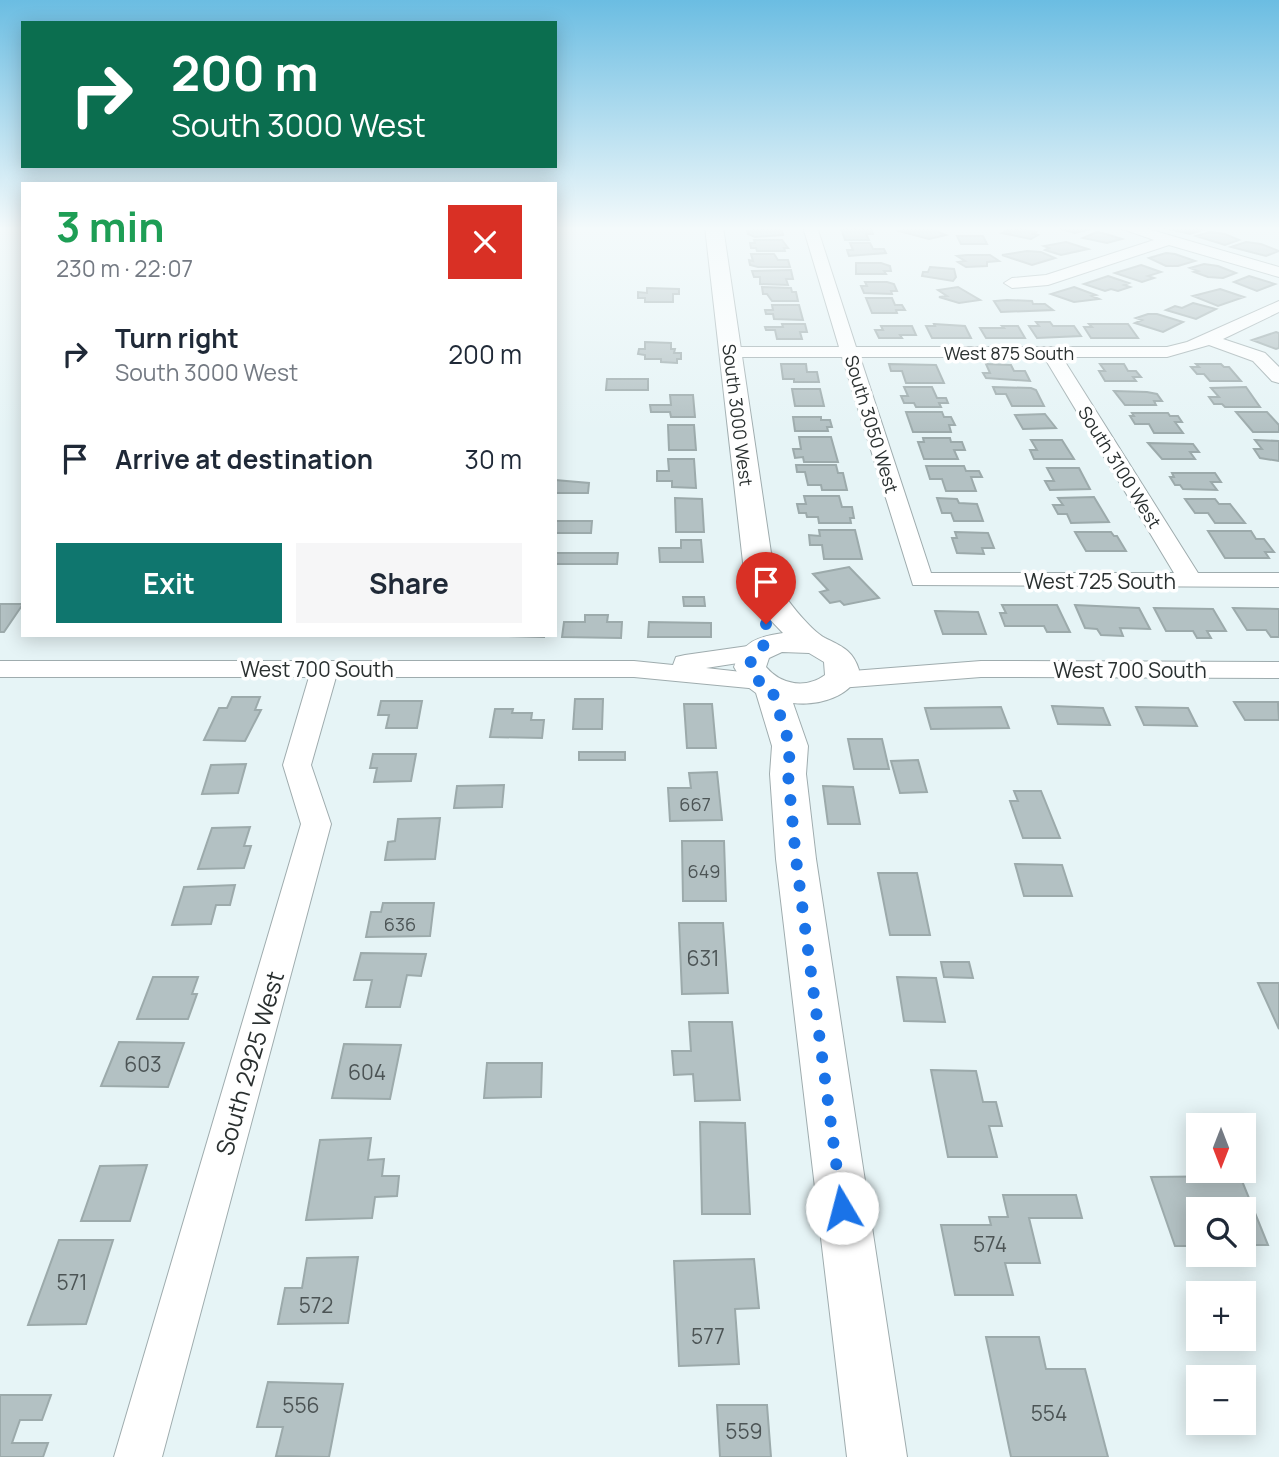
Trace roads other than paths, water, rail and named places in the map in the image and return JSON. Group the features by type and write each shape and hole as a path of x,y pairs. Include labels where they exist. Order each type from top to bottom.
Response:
{"main road":[{"name":"South 3000 West","path":"722,295 759,573 769,600 825,668 790,746 788,774 799,885 877,1457"},
{"name":"South 3000 West","path":"769,600 762,667 790,746"},
{"path":"785,642 825,668 793,693 762,667 785,642"}],"street":[{"name":"South 3050 West","path":"832,295 921,580"},
{"name":"West 875 South","path":"730,352 1167,352 1193,346 1279,306"},
{"path":"1208,338 1259,357 1279,377"},
{"name":"South 3100 West","path":"1050,353 1191,581"},
{"name":"West 725 South","path":"921,580 1279,580"},
{"name":"West 700 South","path":"0,669 762,667"},
{"name":"West 700 South","path":"825,668 1279,670"},
{"name":"South 2925 West","path":"138,1457 316,824 297,765 325,669"}]}
